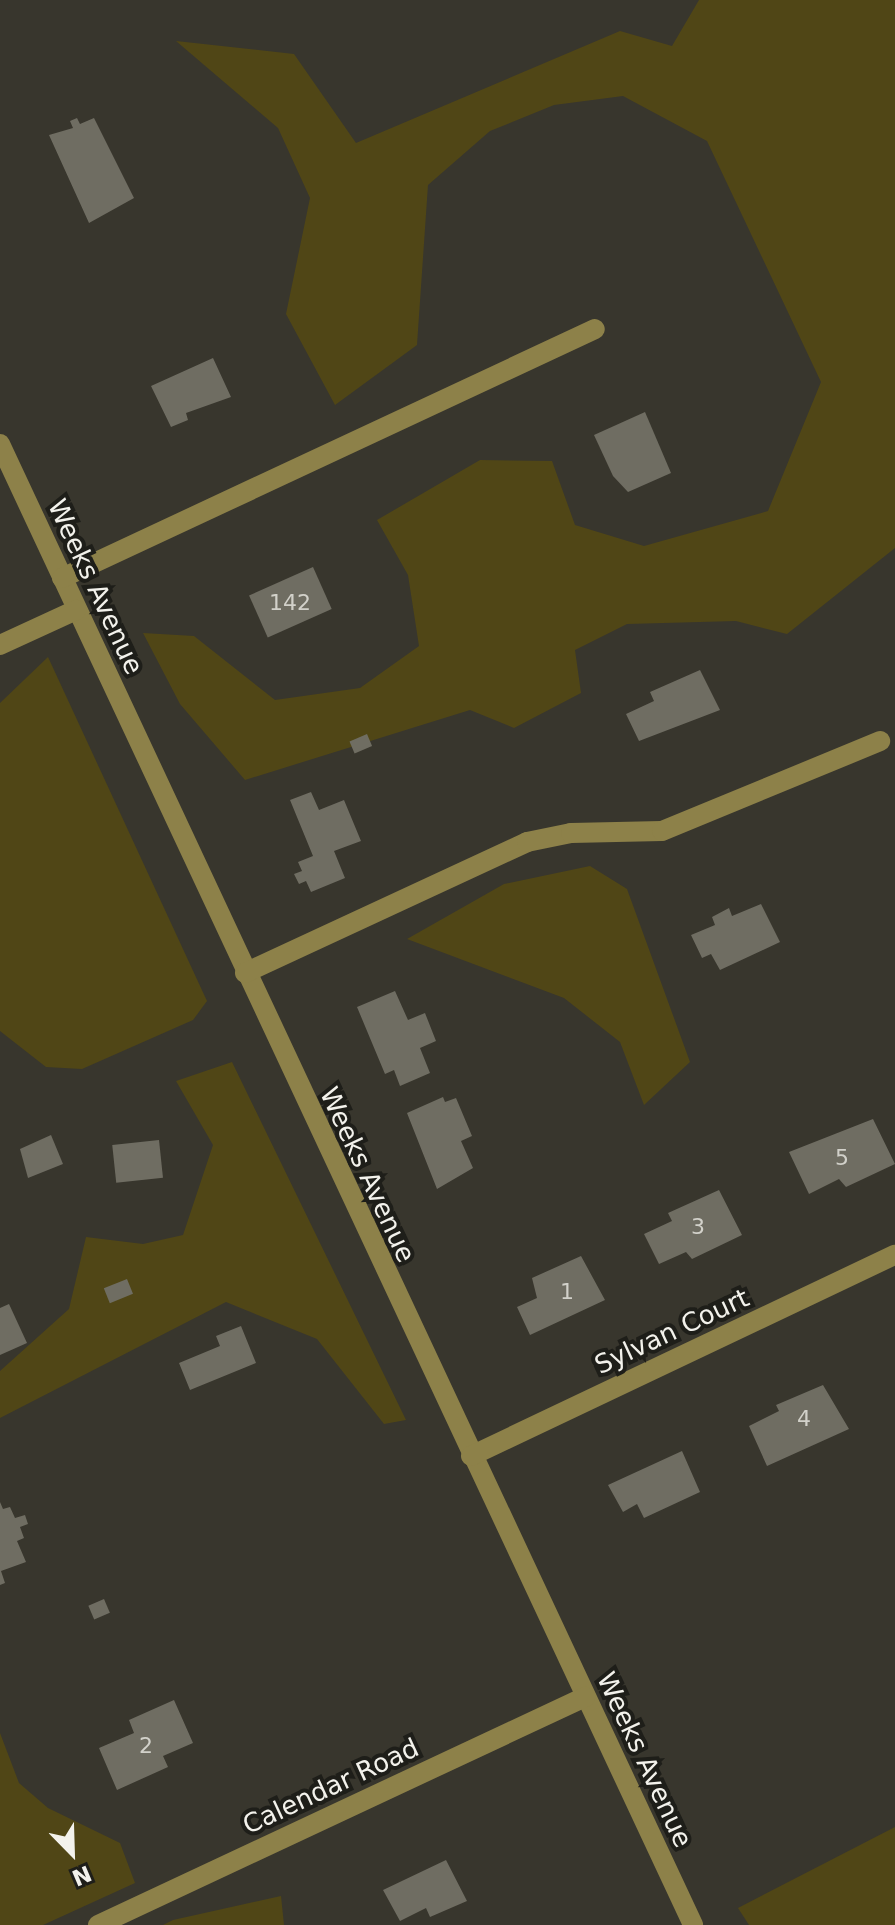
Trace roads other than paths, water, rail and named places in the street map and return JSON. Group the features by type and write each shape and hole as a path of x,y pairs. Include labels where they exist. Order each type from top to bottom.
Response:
{"street":[{"path":"62,578 595,329"},
{"name":"Weeks Avenue","path":"0,444 693,1925"},
{"path":"0,645 76,610"},
{"path":"245,973 527,842 571,833 662,831 880,741"},
{"name":"Sylvan Court","path":"471,1456 895,1255"},
{"name":"Calendar Road","path":"98,1925 585,1697"}]}
